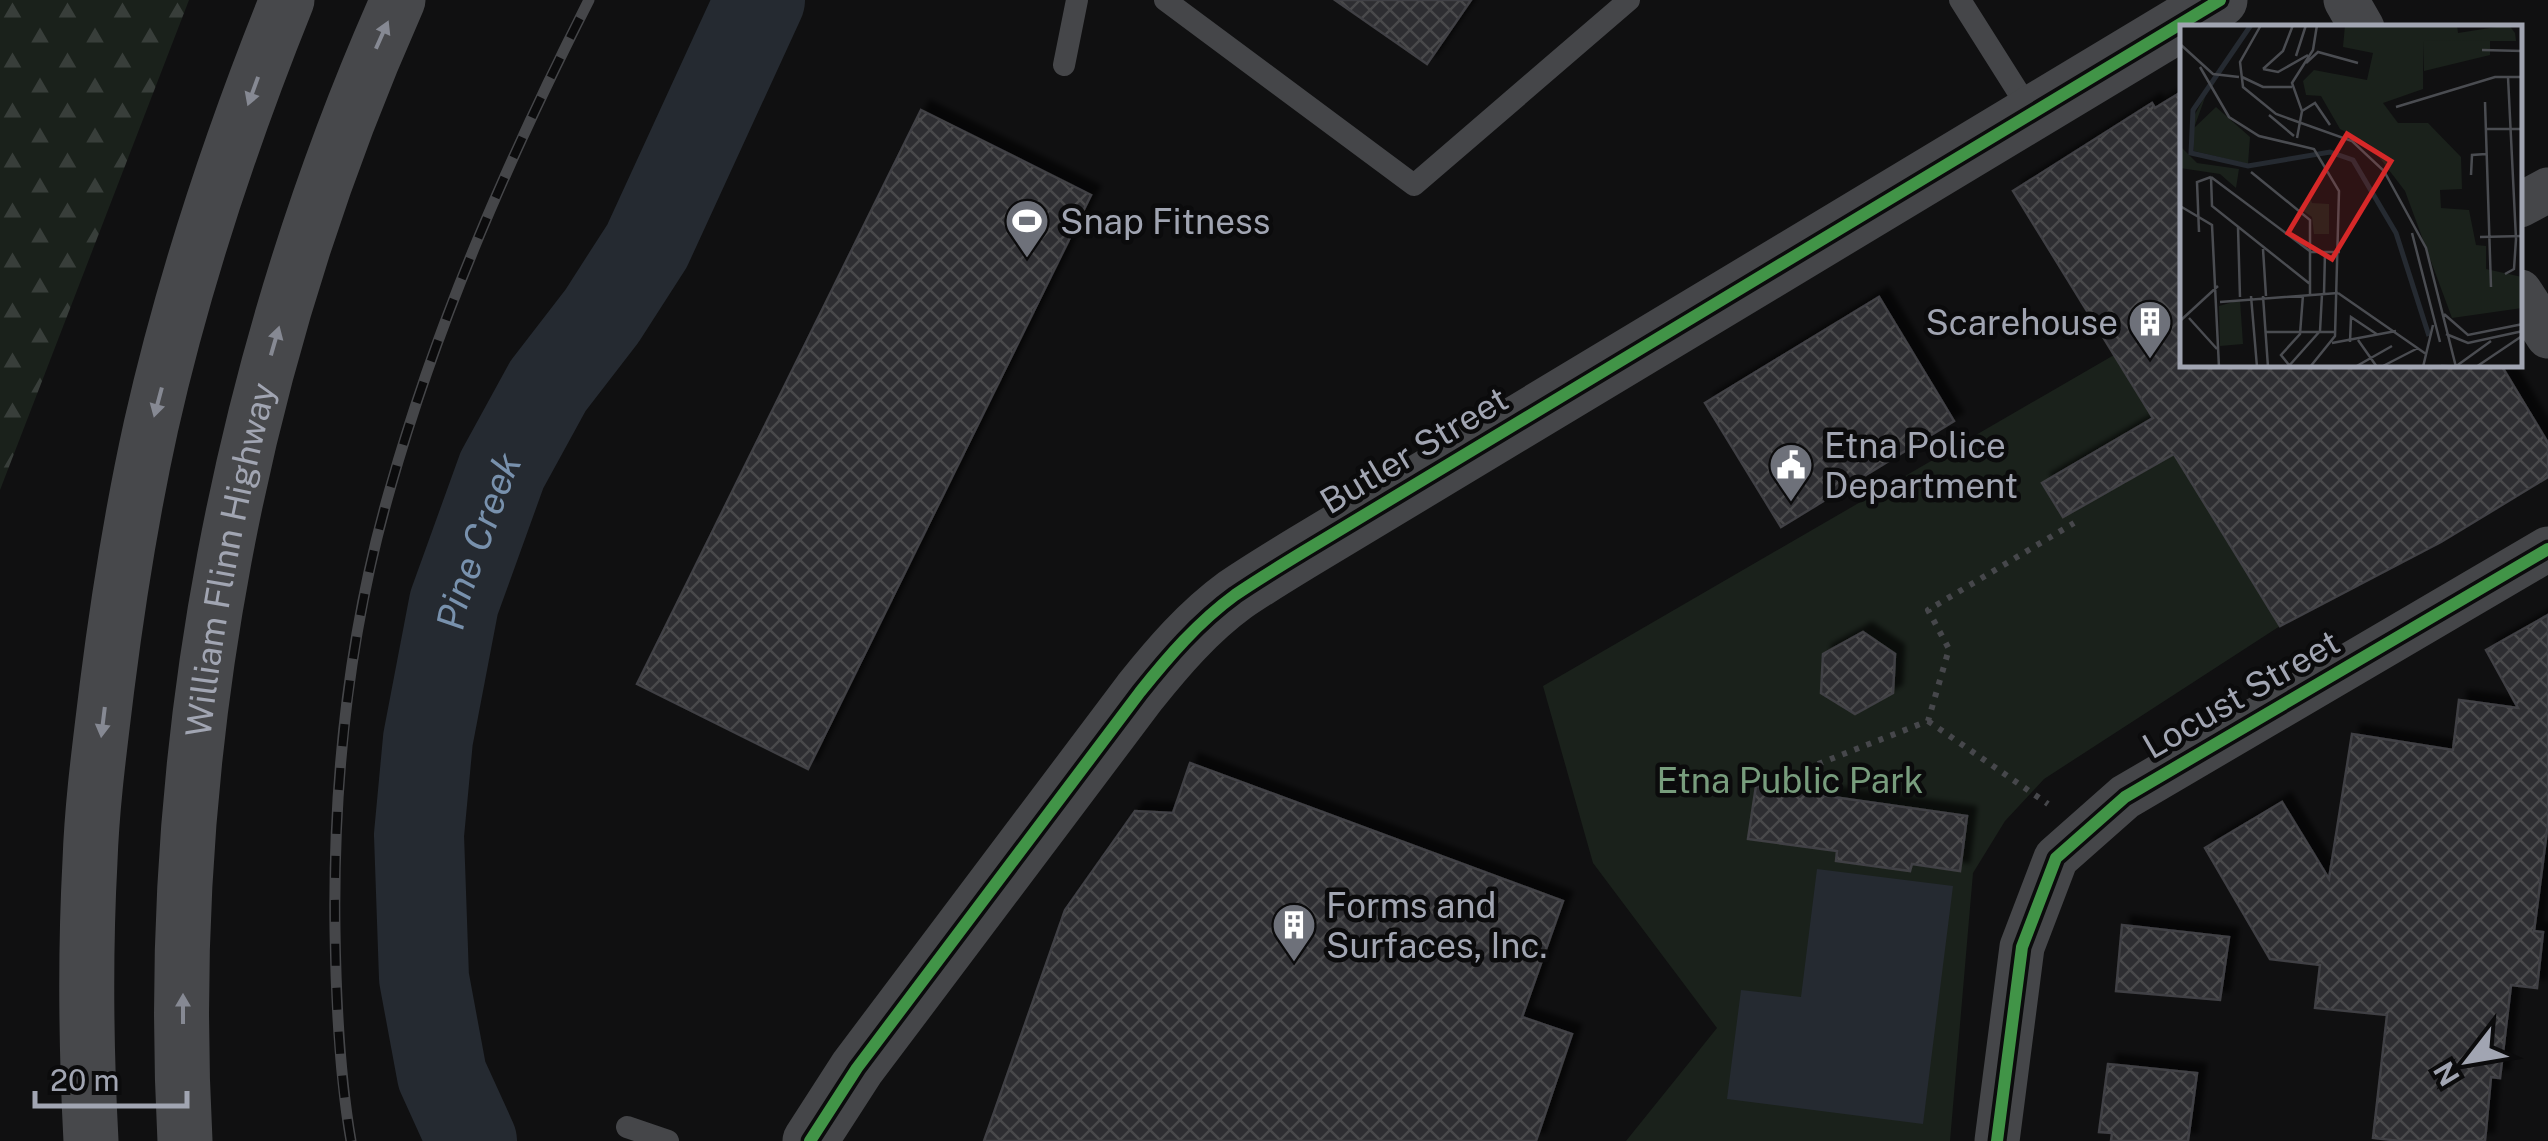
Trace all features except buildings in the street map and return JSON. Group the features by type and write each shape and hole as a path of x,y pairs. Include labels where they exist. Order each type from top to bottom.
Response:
{"highway":[{"path":"91,1141 86,969 90,856 110,670 130,536 152,424 184,304 242,120 287,0"},
{"name":"William Flinn Highway","path":"185,1141 184,937 190,806 228,540 248,444 298,260 366,72 398,0"}],"street":[{"name":"Butler Street","path":"810,1141 856,1068 1130,706 1166,660 1222,606 1303,552 2220,0"},
{"path":"2346,0 2360,25"},
{"path":"2523,204 2548,190"},
{"path":"2523,297 2548,336"},
{"name":"Locust Street","path":"1998,1141 2022,946 2056,858 2125,796 2548,549"}],"lane":[{"path":"1064,65 1077,0"},
{"path":"1165,0 1414,185 1630,0"},
{"path":"1960,0 2032,114"},
{"path":"636,1141 627,1127 668,1141"}],"path":[{"path":"1928,720 1949,650 1928,610 2074,522"},
{"path":"1818,764 1928,720"},
{"path":"1928,720 2049,804 2082,834"}],"green space":[{"path":"0,0 189,0 0,490"},
{"name":"Etna Public Park","path":"2114,355 2280,626 2044,779 2005,821 1973,873 1950,1141 1626,1141 1717,1028 1593,863 1543,686"}],"shaded area":[{"path":"1817,869 1953,886 1923,1124 1727,1099 1741,990 1801,997"}],"waterway":[{"name":"Pine Creek","path":"472,1141 442,1075 424,978 419,835 428,739 454,603 502,470 548,386 602,316 647,246 760,0"}],"railway":[{"path":"351,1141 339,1036 335,875 346,708 364,597 390,489 453,301 531,119 589,0"}],"cycle path":[{"path":"810,1141 857,1068 1140,692 1221,605 2220,0"},
{"path":"1997,1141 2022,947 2056,858 2125,797 2548,549"}],"place":[{"name":"Snap Fitness","path":"1027,259"},
{"name":"Scarehouse","path":"2150,360"},
{"name":"Etna Police Department","path":"1791,503"},
{"name":"Forms and Surfaces, Inc.","path":"1294,963"}]}
